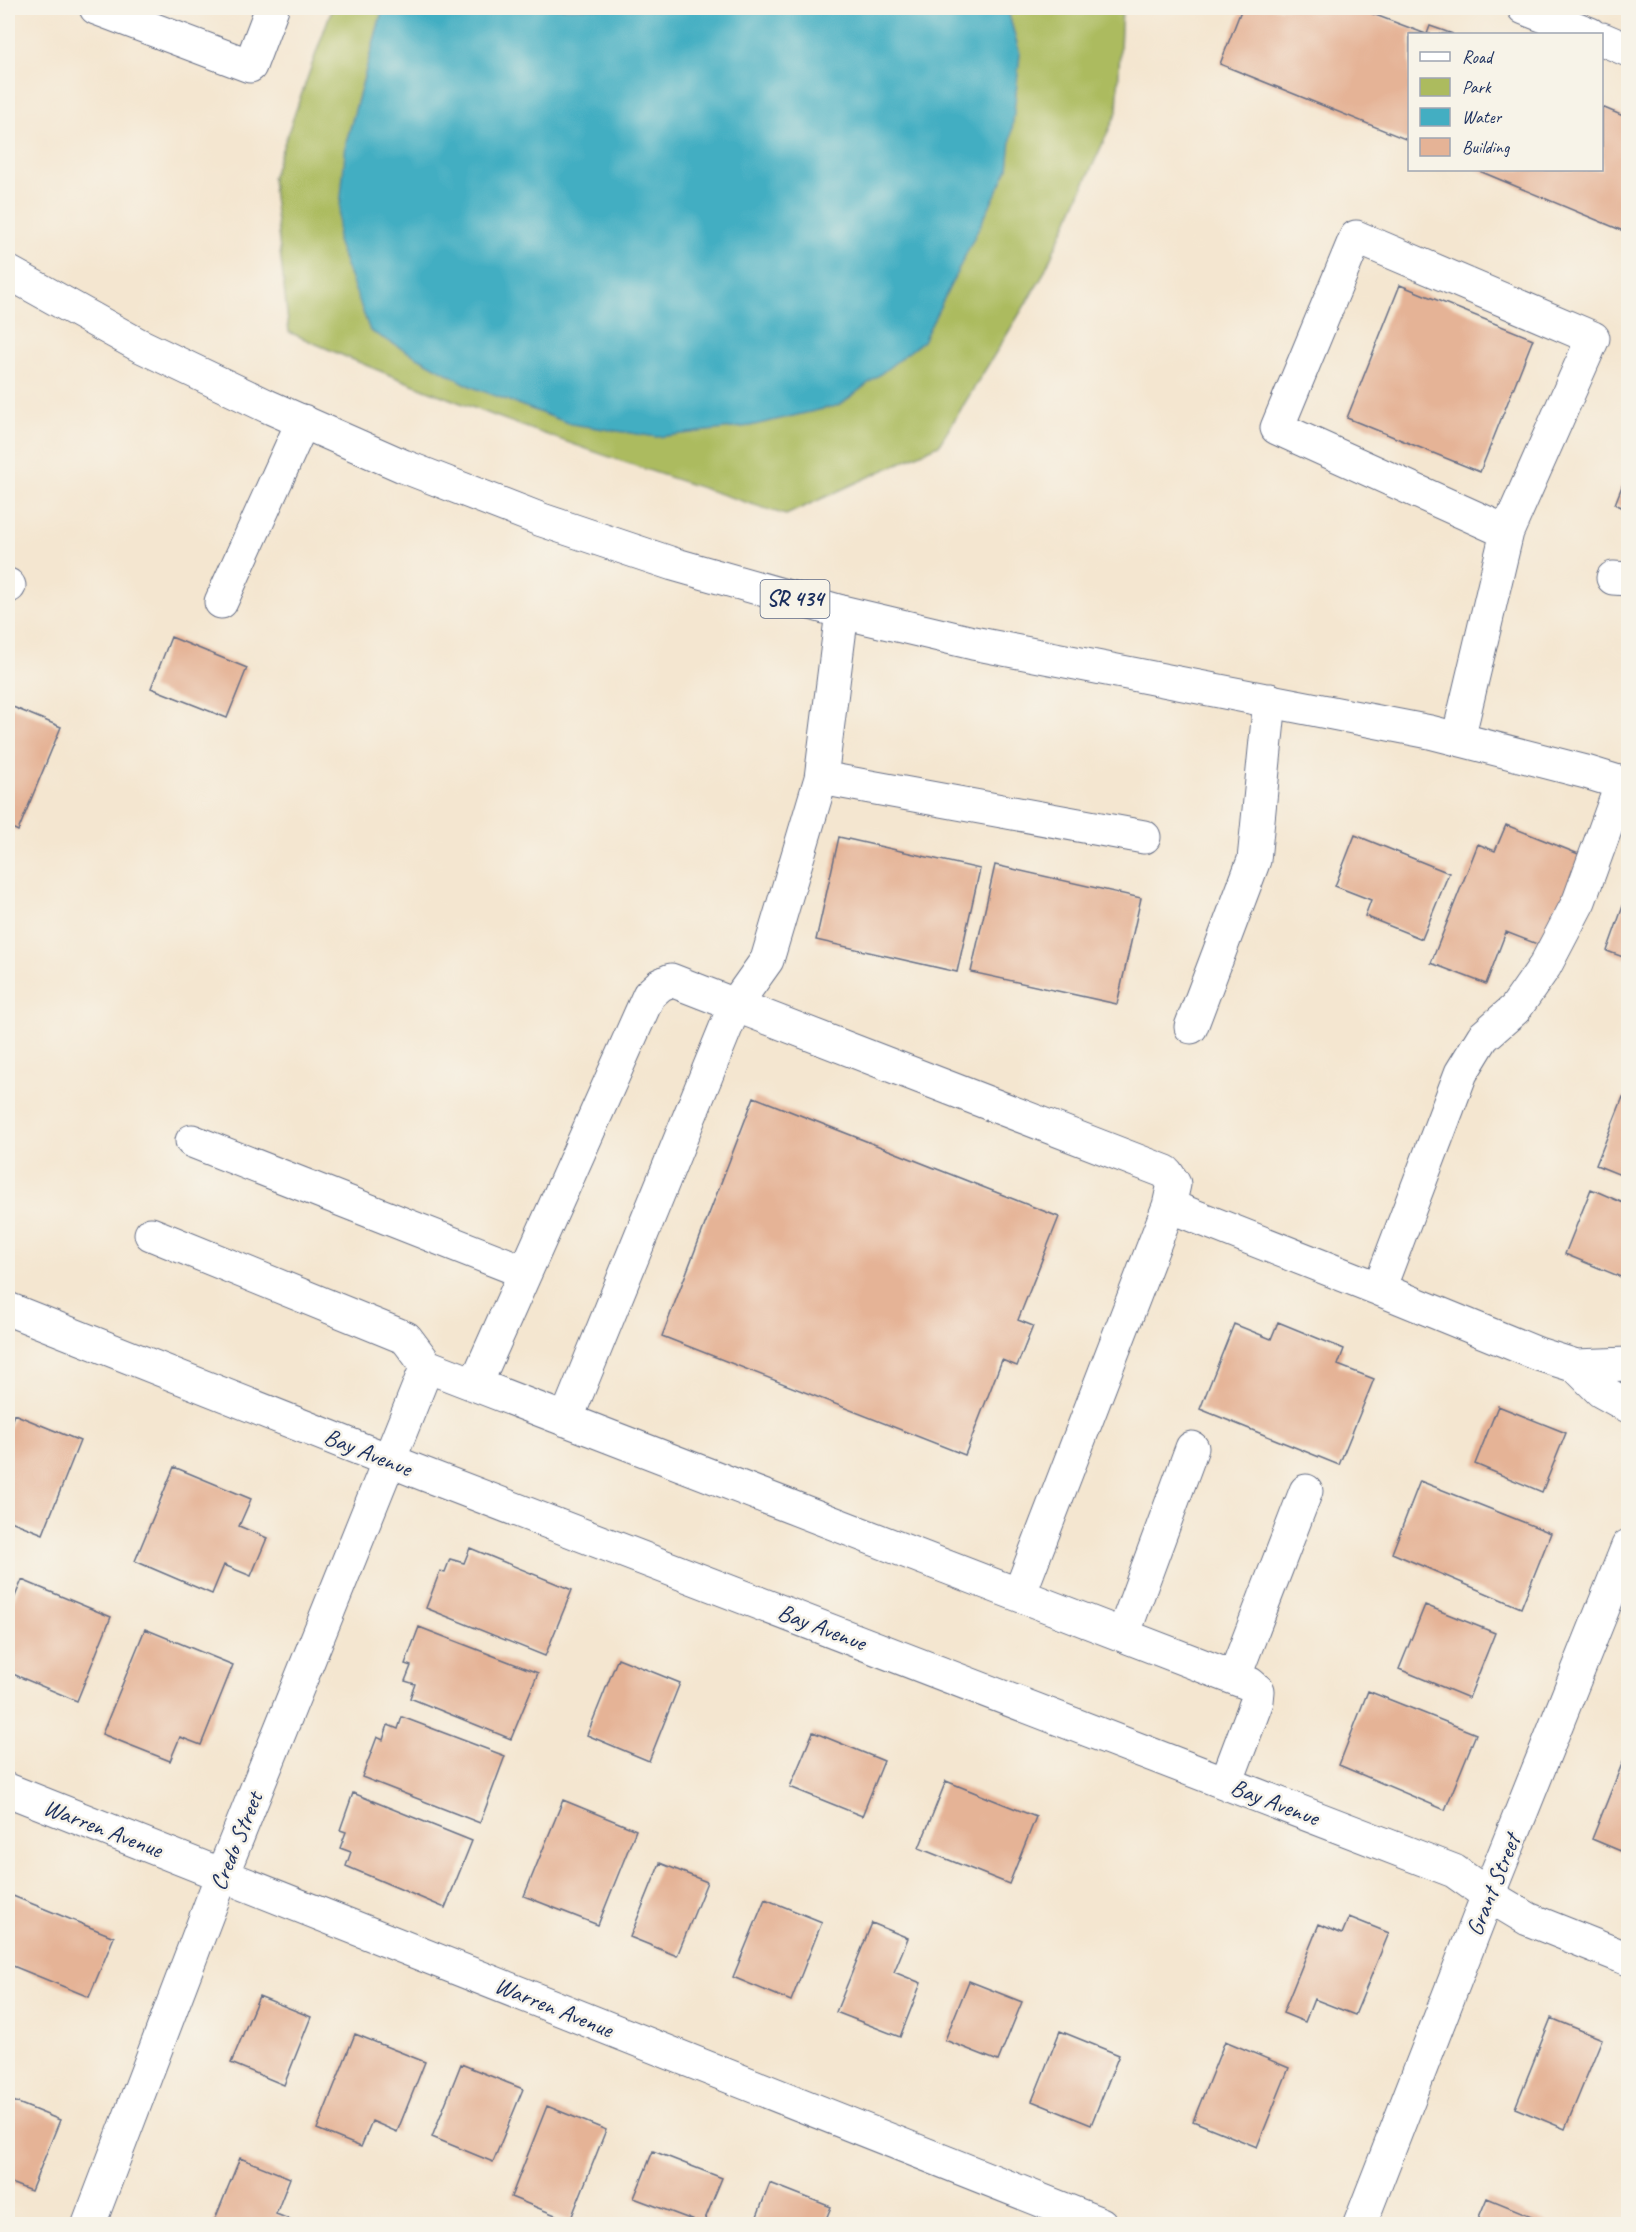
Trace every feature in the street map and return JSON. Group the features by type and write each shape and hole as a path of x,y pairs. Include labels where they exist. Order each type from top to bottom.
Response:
{"street":[{"path":"96,8 250,66 272,8"},
{"path":"1524,8 1587,33"},
{"path":"1603,39 1629,50"},
{"path":"1458,739 1507,532 1593,338 1356,237 1277,428 1507,532"},
{"name":"SR 434","path":"8,272 137,344 403,466 542,520 673,564 842,612 985,646 1269,700 1458,739 1625,784"},
{"path":"221,602 303,421"},
{"path":"566,1420 735,1005 767,960 821,778 842,612"},
{"path":"1191,1027 1254,860 1269,700"},
{"path":"821,778 1144,837"},
{"path":"1379,1289 1461,1073 1483,1037 1515,1009 1545,966 1578,901 1625,784"},
{"path":"476,1383 649,995 660,985 671,980 1166,1172 1174,1184 1169,1206 1019,1595"},
{"path":"192,1141 525,1272"},
{"path":"1169,1206 1538,1354 1576,1366 1629,1365"},
{"path":"151,1234 406,1338 427,1366 476,1383 566,1420 1250,1684 1258,1691 1257,1701 1226,1783"},
{"name":"Bay Avenue","path":"8,1309 389,1460 1454,1871 1528,1919 1629,1959"},
{"name":"Credo Street","path":"89,2224 222,1875 427,1366"},
{"path":"1576,1366 1601,1390 1629,1406"},
{"path":"1123,1635 1192,1448"},
{"path":"1233,1678 1306,1491"},
{"name":"Grant Street","path":"1360,2224 1488,1895 1629,1546"},
{"name":"Warren Avenue","path":"8,1790 1101,2224"}],"green space":[{"path":"332,8 383,8 346,143 1020,54 1007,8 1122,8 1117,112 1041,279 939,445 786,515 535,431 411,384 289,332 272,178"}],"water":[{"path":"383,8 1007,8 1020,54 1008,169 923,341 840,405 750,426 657,437 571,424 472,387 370,331 337,241 346,143"}],"building":[{"path":"1242,8 1357,8 1423,33 1408,33 1408,140 1220,64"},
{"path":"1430,26 1450,33 1427,33"},
{"path":"1603,107 1628,118 1628,233 1479,171 1603,171"},
{"path":"1400,285 1533,339 1480,472 1347,418"},
{"path":"1628,471 1628,510 1615,504"},
{"path":"171,637 247,668 227,718 151,688"},
{"path":"8,705 61,727 18,831 8,826"},
{"path":"1506,825 1586,857 1550,949 1506,932 1486,984 1431,963 1478,844 1495,851"},
{"path":"1355,835 1449,873 1422,939 1365,916 1371,900 1335,886"},
{"path":"839,837 980,869 957,972 816,940"},
{"path":"995,865 1141,898 1117,1004 971,972"},
{"path":"1628,892 1628,959 1607,951"},
{"path":"754,1097 1059,1217 1018,1320 1033,1326 1017,1366 1002,1360 965,1455 662,1336"},
{"path":"1623,1097 1628,1100 1628,1178 1596,1165"},
{"path":"1591,1189 1628,1205 1628,1280 1565,1254"},
{"path":"1278,1322 1344,1349 1338,1365 1374,1379 1339,1465 1200,1409 1234,1324 1271,1339"},
{"path":"1498,1406 1566,1433 1542,1492 1475,1464"},
{"path":"14,1414 80,1441 43,1534 8,1520 8,1431"},
{"path":"174,1467 251,1499 239,1526 267,1538 251,1576 224,1565 212,1594 135,1561"},
{"path":"1420,1481 1551,1533 1521,1608 1392,1553"},
{"path":"470,1548 572,1590 545,1656 426,1608 440,1571 445,1572 450,1559 464,1563"},
{"path":"22,1580 111,1617 77,1701 8,1672 8,1613"},
{"path":"1425,1605 1495,1633 1469,1698 1399,1669"},
{"path":"419,1627 538,1673 511,1739 410,1698 415,1684 405,1681 411,1666 405,1664"},
{"path":"145,1629 233,1665 201,1745 180,1737 170,1761 102,1734"},
{"path":"618,1658 680,1683 649,1761 587,1735"},
{"path":"1368,1691 1476,1734 1445,1810 1339,1765"},
{"path":"402,1717 505,1756 480,1823 362,1777 377,1737 383,1740 388,1725 398,1729"},
{"path":"813,1732 884,1761 862,1816 790,1787"},
{"path":"1628,1749 1628,1854 1592,1839"},
{"path":"946,1781 1036,1817 1009,1884 919,1848"},
{"path":"353,1793 472,1841 445,1908 346,1866 351,1852 340,1848 346,1832 340,1830"},
{"path":"563,1800 636,1830 598,1925 524,1896"},
{"path":"660,1863 707,1882 677,1956 630,1937"},
{"path":"8,1894 114,1937 89,1997 8,1964"},
{"path":"765,1899 822,1922 791,2001 733,1977"},
{"path":"1349,1917 1389,1933 1355,2015 1314,1999 1305,2022 1283,2013 1319,1924 1342,1934"},
{"path":"872,1923 908,1938 894,1972 921,1983 900,2037 836,2012"},
{"path":"969,1981 1022,2002 998,2061 945,2040"},
{"path":"259,1996 311,2017 284,2085 231,2063"},
{"path":"1551,2018 1602,2039 1565,2129 1515,2108"},
{"path":"1060,2031 1119,2055 1091,2125 1032,2101"},
{"path":"355,2034 425,2062 397,2132 372,2121 361,2147 317,2129"},
{"path":"1225,2041 1289,2068 1257,2147 1193,2121"},
{"path":"461,2064 523,2089 493,2162 432,2137"},
{"path":"8,2099 60,2120 31,2191 8,2182"},
{"path":"547,2106 606,2130 570,2221 511,2197"},
{"path":"653,2151 722,2178 703,2224 634,2198"},
{"path":"240,2158 290,2178 276,2214 302,2224 213,2224"},
{"path":"770,2183 831,2207 824,2224 754,2224"},
{"path":"1487,2198 1551,2224 1476,2224"}]}
